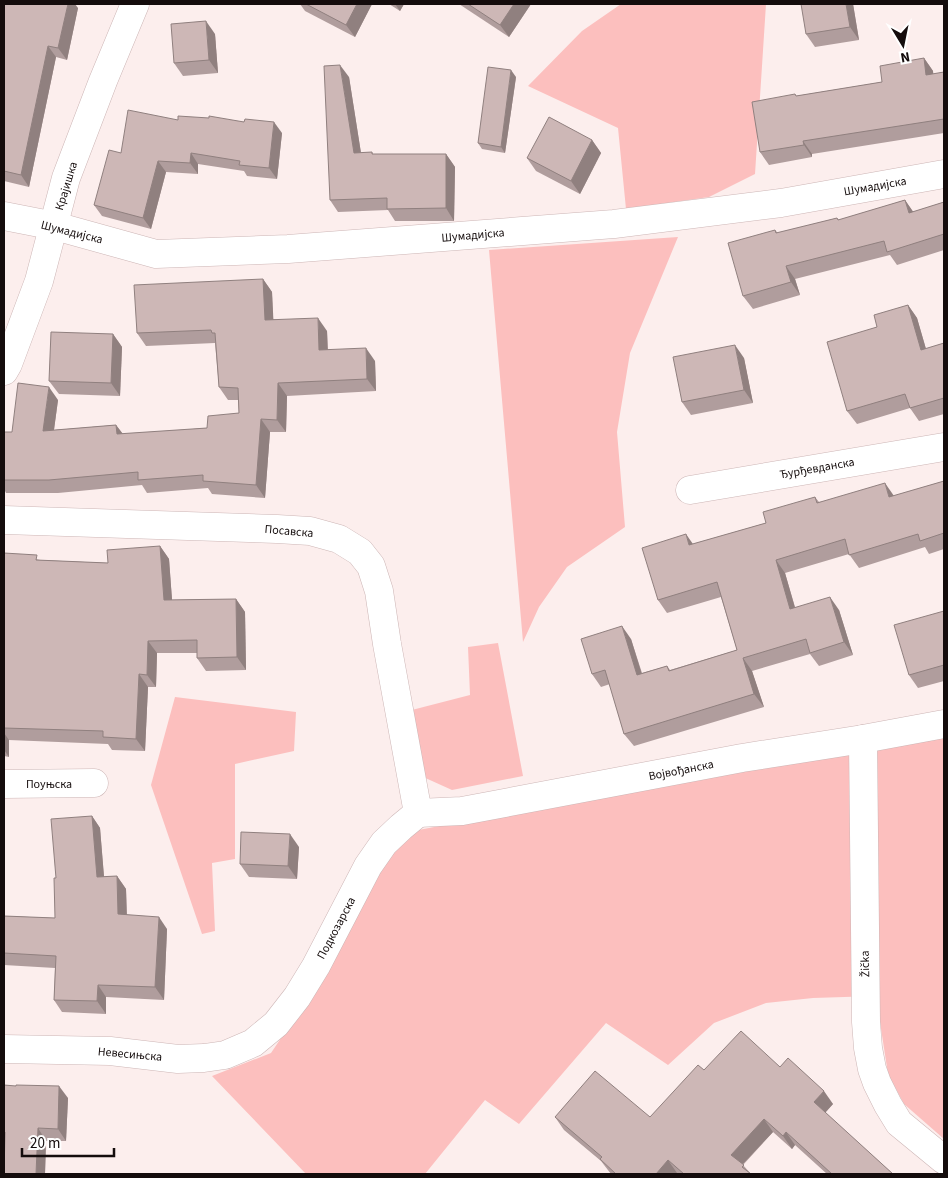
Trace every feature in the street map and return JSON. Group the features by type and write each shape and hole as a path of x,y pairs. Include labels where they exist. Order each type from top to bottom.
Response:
{"street":[{"name":"Крајишка","path":"4,371 39,281 66,178 135,4"},
{"name":"Шумадијска","path":"4,216 54,226 156,254 288,250 614,224 781,203 944,174"},
{"name":"Ђурђевданска","path":"690,490 944,446"},
{"name":"Посавска","path":"4,520 310,531 338,539 360,552 371,566 379,591 418,813"},
{"name":"Војвођанска","path":"418,813 462,811 742,758 944,724"},
{"name":"Žička","path":"863,739 866,1022 872,1069 888,1105 900,1123 944,1160"},
{"name":"Поуњска","path":"4,784 94,783"},
{"name":"Подкозарска","path":"253,1043 276,1024 297,997 316,966 368,866 384,843 418,813"},
{"name":"Невесињска","path":"4,1049 110,1051 178,1059 225,1055 253,1043"}],"shaded area":[{"path":"621,4 766,4 755,174 709,197 626,209 618,128 528,86 582,31"},
{"path":"678,237 630,353 617,432 625,527 567,567 539,607 523,642 489,250"},
{"path":"498,643 523,776 452,790 421,776 408,711 470,695 468,647"},
{"path":"175,697 296,712 294,751 235,764 235,859 212,863 215,931 202,934 151,785"},
{"path":"944,729 944,1139 904,1104 888,1074 876,996 813,998 766,1003 714,1023 668,1065 606,1023 519,1124 485,1100 425,1174 306,1174 212,1076 271,1053 324,974 377,864 408,832"}],"building":[{"path":"4,4 68,4 58,48 48,46 21,175 4,171"},
{"path":"306,4 357,4 346,25"},
{"path":"468,4 514,4 500,25"},
{"path":"801,4 846,4 850,27 806,34"},
{"path":"206,21 209,60 174,63 171,24"},
{"path":"924,58 926,75 944,72 944,119 803,141 804,145 760,152 752,102 882,82 880,66"},
{"path":"340,65 354,153 446,154 446,208 387,209 387,198 330,200 324,66"},
{"path":"488,67 511,70 501,147 478,143"},
{"path":"128,110 178,120 178,116 209,118 209,116 244,122 245,119 274,122 269,168 239,165 240,161 191,153 190,163 158,161 143,218 94,205 109,150 121,153"},
{"path":"549,117 592,140 571,181 527,158"},
{"path":"905,200 909,213 944,202 944,234 887,252 884,241 786,266 791,282 743,296 728,243 775,230 776,233 837,218 838,220"},
{"path":"263,279 265,320 318,318 319,350 366,348 367,379 278,383 277,420 261,419 256,485 203,481 203,475 138,480 138,472 49,480 4,480 4,432 12,432 18,383 49,387 43,431 116,425 117,434 207,428 208,416 239,413 238,388 219,387 215,333 212,333 211,330 137,333 134,285"},
{"path":"908,305 921,350 944,343 944,398 910,408 905,394 847,411 827,342 877,327 874,315"},
{"path":"51,332 113,334 111,383 49,381"},
{"path":"735,345 744,390 682,402 673,357"},
{"path":"944,481 944,533 920,541 918,534 849,555 845,539 776,560 790,609 830,597 844,642 810,653 806,639 743,658 754,694 624,734 605,670 592,674 581,639 622,626 637,675 667,666 669,671 737,650 717,582 658,600 642,548 686,534 689,545 766,523 763,512 815,497 817,503 885,483 889,497"},
{"path":"160,546 164,600 236,599 237,657 197,658 197,640 148,641 147,675 139,674 136,739 103,737 103,731 4,728 4,553 37,555 36,560 108,563 107,550"},
{"path":"944,611 944,665 909,675 894,625"},
{"path":"92,816 97,877 117,876 118,914 159,917 155,987 98,985 97,1001 54,1000 56,956 4,953 4,916 55,918 54,878 56,878 51,819"},
{"path":"241,832 290,834 288,866 240,864"},
{"path":"741,1031 780,1067 788,1058 824,1091 814,1102 893,1174 832,1174 786,1132 783,1136 764,1119 731,1155 744,1165 742,1167 751,1174 684,1174 668,1160 656,1174 616,1174 600,1159 602,1157 555,1117 595,1071 650,1117 698,1065 704,1070"},
{"path":"4,1085 59,1086 58,1129 38,1128 36,1174 4,1174"}]}
